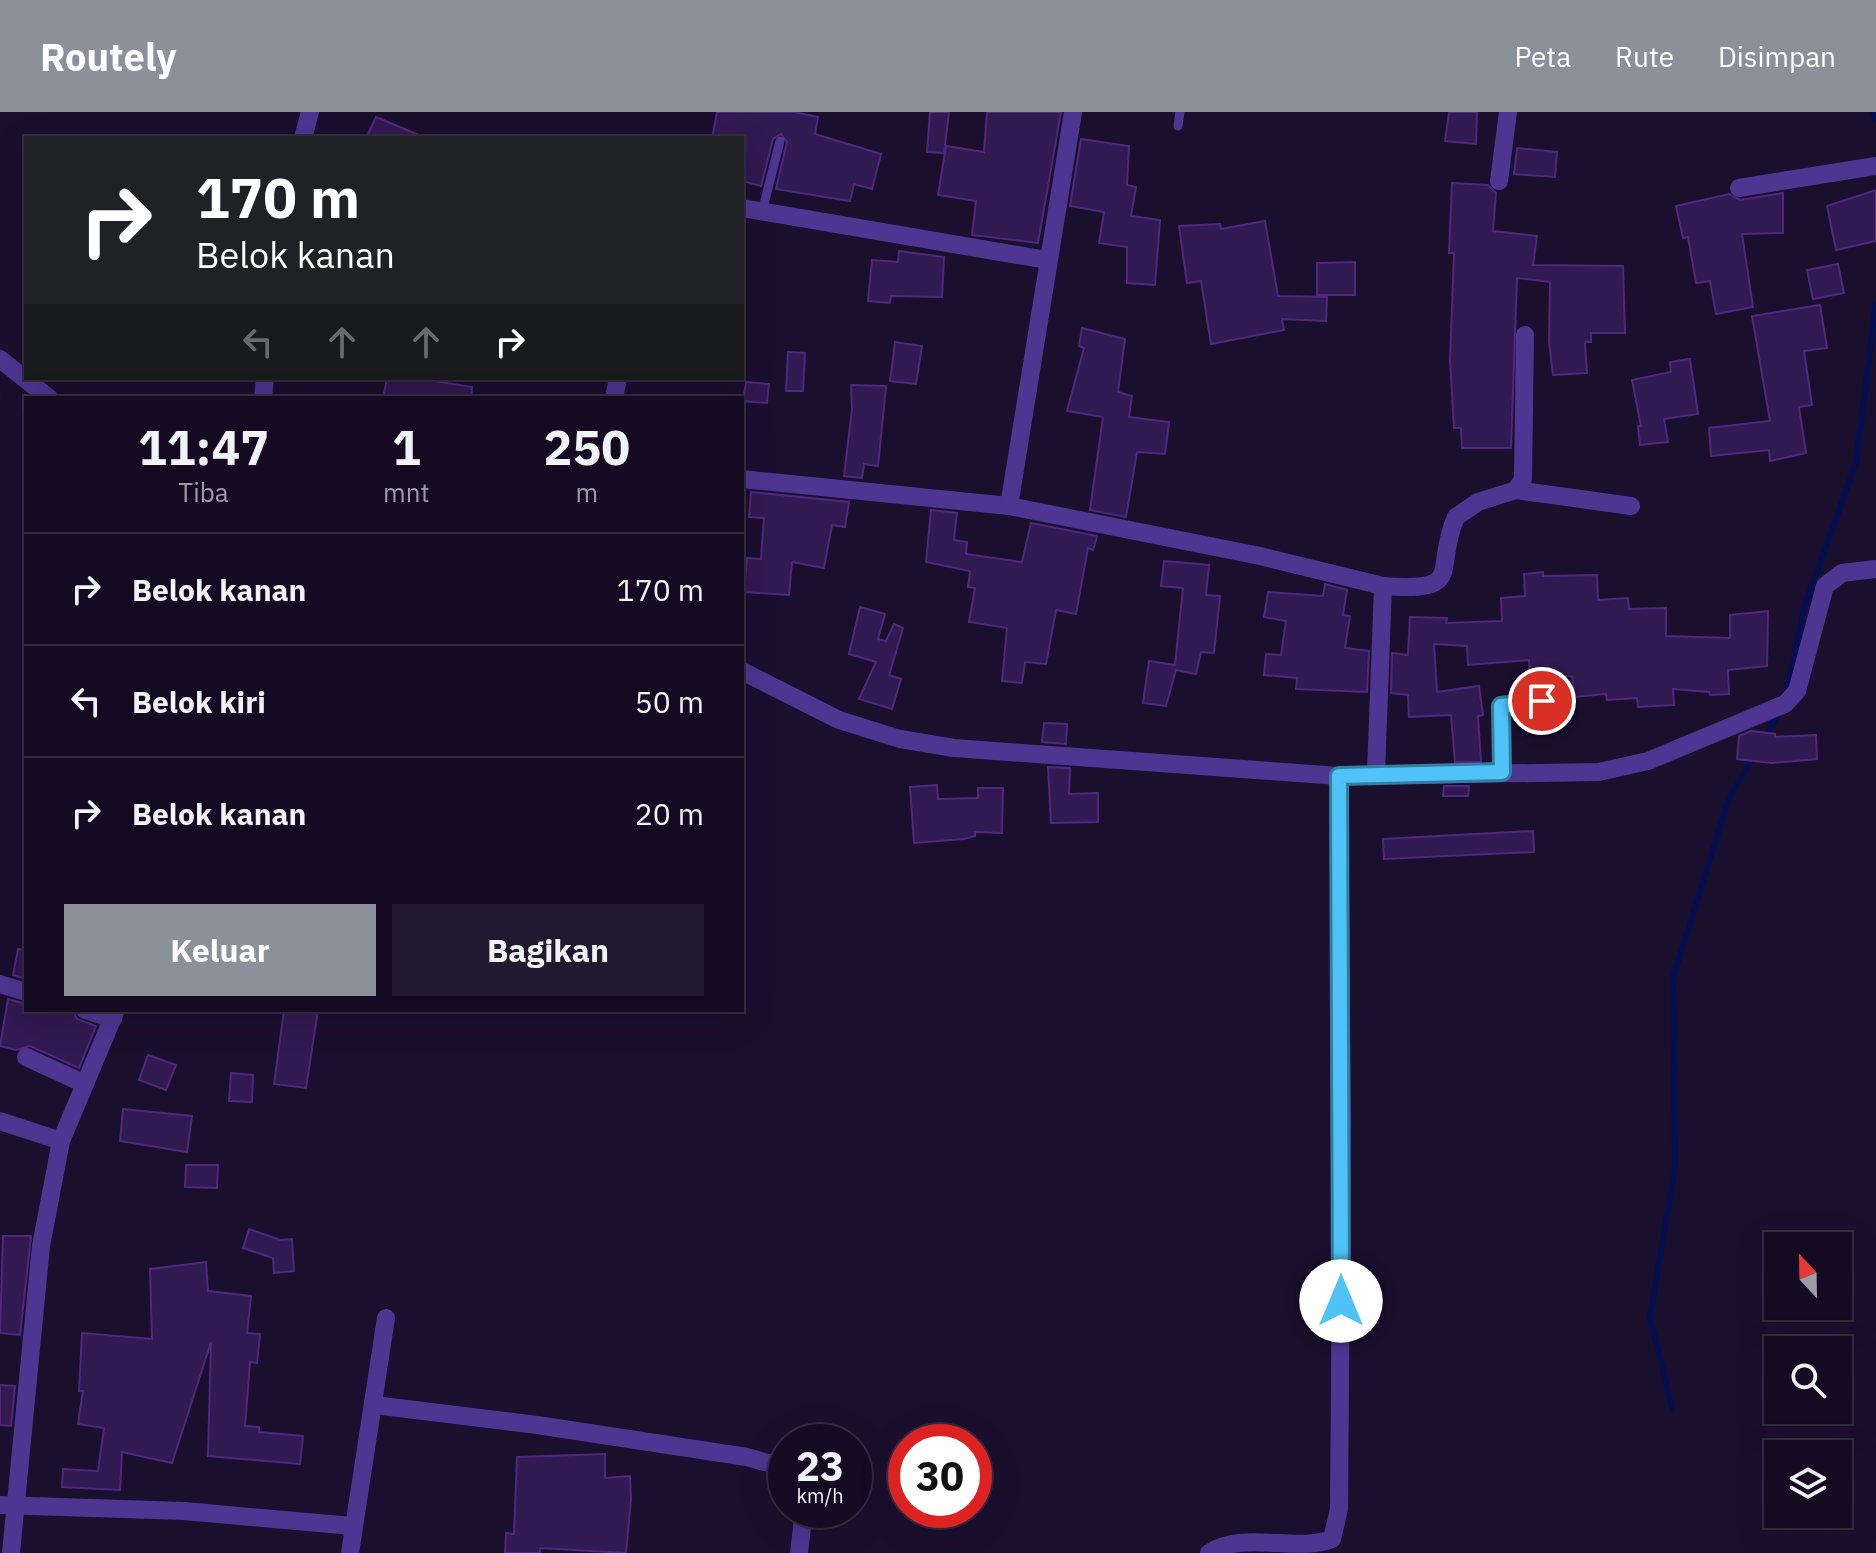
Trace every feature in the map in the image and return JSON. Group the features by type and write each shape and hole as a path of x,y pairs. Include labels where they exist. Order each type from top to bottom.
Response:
{"street":[{"path":"304,136 310,112"},
{"path":"1009,506 1073,112"},
{"path":"1499,181 1508,112"},
{"path":"1739,188 1876,166"},
{"path":"744,208 1047,260"},
{"path":"1516,490 1523,479 1526,452 1525,335"},
{"path":"0,359 24,378"},
{"path":"26,380 46,396"},
{"path":"744,479 1009,506 1260,556 1383,586 1426,587 1437,583 1447,566 1456,517 1478,502 1516,490 1631,506"},
{"path":"744,672 839,720 914,742 954,748 1339,776 1623,769 1785,704 1797,691 1825,586 1842,573 1876,569"},
{"path":"1376,773 1383,586"},
{"path":"1209,1553 1218,1547 1319,1546 1332,1539 1339,1509 1342,1123 1339,776"},
{"path":"0,984 24,991"},
{"path":"11,1553 8,1507 41,1246 61,1141 115,1014"},
{"path":"26,1057 85,1084"},
{"path":"0,1121 61,1141"},
{"path":"350,1553 386,1318"},
{"path":"374,1405 537,1425 747,1457 768,1463"},
{"path":"8,1507 199,1512 352,1526"},
{"path":"799,1553 802,1528"}],"lane":[{"path":"1178,126 1180,112"},
{"path":"762,212 780,141"},
{"path":"1502,772 1501,706 1568,700"}],"building":[{"path":"717,112 794,112 818,117 815,134 881,154 872,189 854,184 850,201 776,189 787,142 781,134 773,139 761,186 744,182 744,136 712,136"},
{"path":"930,112 949,112 944,153 927,152"},
{"path":"987,112 1061,112 1038,243 972,235 976,201 938,195 946,146 984,152"},
{"path":"1449,112 1477,112 1476,144 1445,141"},
{"path":"376,117 421,136 372,136 368,134"},
{"path":"1081,139 1129,146 1127,185 1136,187 1131,216 1160,220 1155,285 1127,283 1127,247 1099,243 1104,212 1070,206"},
{"path":"1517,148 1557,152 1555,177 1514,174"},
{"path":"1452,183 1488,185 1496,193 1493,231 1537,236 1533,265 1623,266 1625,333 1591,333 1591,342 1585,342 1587,373 1553,375 1549,342 1550,282 1517,278 1511,448 1462,448 1461,428 1454,428 1450,360 1454,253 1449,253"},
{"path":"1876,190 1876,241 1836,250 1827,206"},
{"path":"1783,193 1783,233 1742,234 1753,307 1716,314 1710,281 1696,283 1688,237 1683,238 1676,206 1729,194 1740,200"},
{"path":"1265,221 1278,296 1327,297 1326,321 1282,319 1284,330 1211,344 1201,281 1187,283 1179,226 1220,224 1221,229"},
{"path":"899,251 944,257 942,297 891,296 890,303 868,301 872,260 898,262"},
{"path":"1355,262 1355,295 1317,295 1317,263"},
{"path":"1838,264 1844,293 1813,299 1807,270"},
{"path":"1820,305 1827,348 1804,351 1812,405 1799,407 1806,453 1770,461 1769,450 1711,456 1709,428 1770,421 1752,316"},
{"path":"1082,328 1125,339 1118,392 1132,396 1129,417 1169,422 1165,454 1137,452 1126,517 1090,510 1103,417 1067,411 1084,348 1079,346"},
{"path":"895,342 922,346 916,384 890,381"},
{"path":"788,352 805,353 803,391 786,391"},
{"path":"1690,359 1698,414 1664,419 1668,442 1640,445 1638,426 1641,426 1632,380 1671,372 1670,362"},
{"path":"387,380 428,380 472,387 471,396 383,396"},
{"path":"746,382 769,384 767,403 744,401"},
{"path":"851,385 886,386 878,466 864,464 862,478 844,476 852,409"},
{"path":"751,492 849,502 845,527 832,525 824,568 792,562 789,595 744,592 747,558 761,559 764,518 749,517"},
{"path":"931,510 957,513 954,540 967,542 966,554 1022,562 1031,523 1097,536 1093,550 1088,548 1076,614 1056,610 1046,664 1025,662 1022,683 1002,681 1007,628 969,622 975,588 968,587 970,571 926,562"},
{"path":"1164,561 1209,565 1206,595 1220,596 1214,653 1201,652 1196,674 1176,670 1166,706 1143,703 1149,661 1175,665 1183,588 1161,586"},
{"path":"1543,572 1543,576 1597,575 1598,600 1628,598 1629,609 1666,608 1666,636 1730,638 1730,615 1768,611 1767,666 1728,670 1729,694 1710,695 1709,692 1673,689 1674,705 1638,707 1637,698 1607,700 1606,694 1575,697 1572,676 1530,679 1529,660 1468,665 1467,646 1434,644 1437,692 1479,686 1483,715 1478,716 1481,762 1455,762 1451,715 1409,717 1408,695 1391,693 1392,653 1408,655 1410,617 1447,618 1446,623 1502,621 1501,598 1525,596 1524,574"},
{"path":"1325,584 1347,590 1343,615 1350,616 1345,648 1369,651 1367,692 1296,689 1297,678 1264,675 1266,654 1281,655 1286,621 1264,617 1268,592 1323,596"},
{"path":"860,607 885,614 878,639 886,641 894,624 903,628 889,675 901,679 892,709 859,699 876,662 849,654"},
{"path":"1044,723 1067,724 1066,744 1042,742"},
{"path":"1751,731 1775,734 1775,737 1816,735 1817,759 1772,763 1737,759 1739,736"},
{"path":"1048,767 1070,768 1069,794 1098,793 1098,822 1051,823"},
{"path":"937,785 938,799 978,798 978,788 1003,788 1002,833 975,832 975,836 964,839 914,843 910,787"},
{"path":"1444,786 1469,786 1468,796 1443,796"},
{"path":"1533,831 1534,852 1384,859 1383,839"},
{"path":"18,949 24,950 24,978 13,975"},
{"path":"8,999 24,1003 24,1012 74,1012 77,1019 96,1026 79,1068 30,1046 16,1050 0,1046"},
{"path":"284,1012 318,1012 306,1088 274,1084"},
{"path":"148,1055 176,1065 166,1090 139,1080"},
{"path":"231,1073 253,1075 252,1102 229,1101"},
{"path":"123,1109 192,1116 187,1152 120,1141"},
{"path":"186,1165 218,1165 217,1188 185,1187"},
{"path":"249,1229 280,1240 292,1239 294,1271 274,1273 273,1258 243,1248"},
{"path":"3,1236 31,1236 20,1335 0,1333"},
{"path":"206,1262 208,1291 251,1296 247,1333 260,1334 257,1363 250,1362 245,1426 259,1427 259,1432 303,1436 300,1464 208,1456 211,1342 172,1463 122,1452 120,1490 62,1487 63,1469 98,1471 104,1428 78,1424 83,1391 79,1391 82,1333 152,1339 150,1269"},
{"path":"0,1385 15,1386 11,1426 0,1425"},
{"path":"605,1454 605,1478 630,1476 626,1553 540,1548 540,1553 505,1553 506,1533 514,1534 517,1457"}],"waterway":[{"path":"1872,112 1876,119"},
{"path":"1787,693 1805,605 1856,463 1876,304"},
{"path":"1764,739 1780,711"},
{"path":"1672,1408 1650,1317 1675,1169 1673,978 1729,798 1754,756"}],"route":[{"path":"1341,1301 1339,776 1502,772 1501,706 1542,701"}]}
